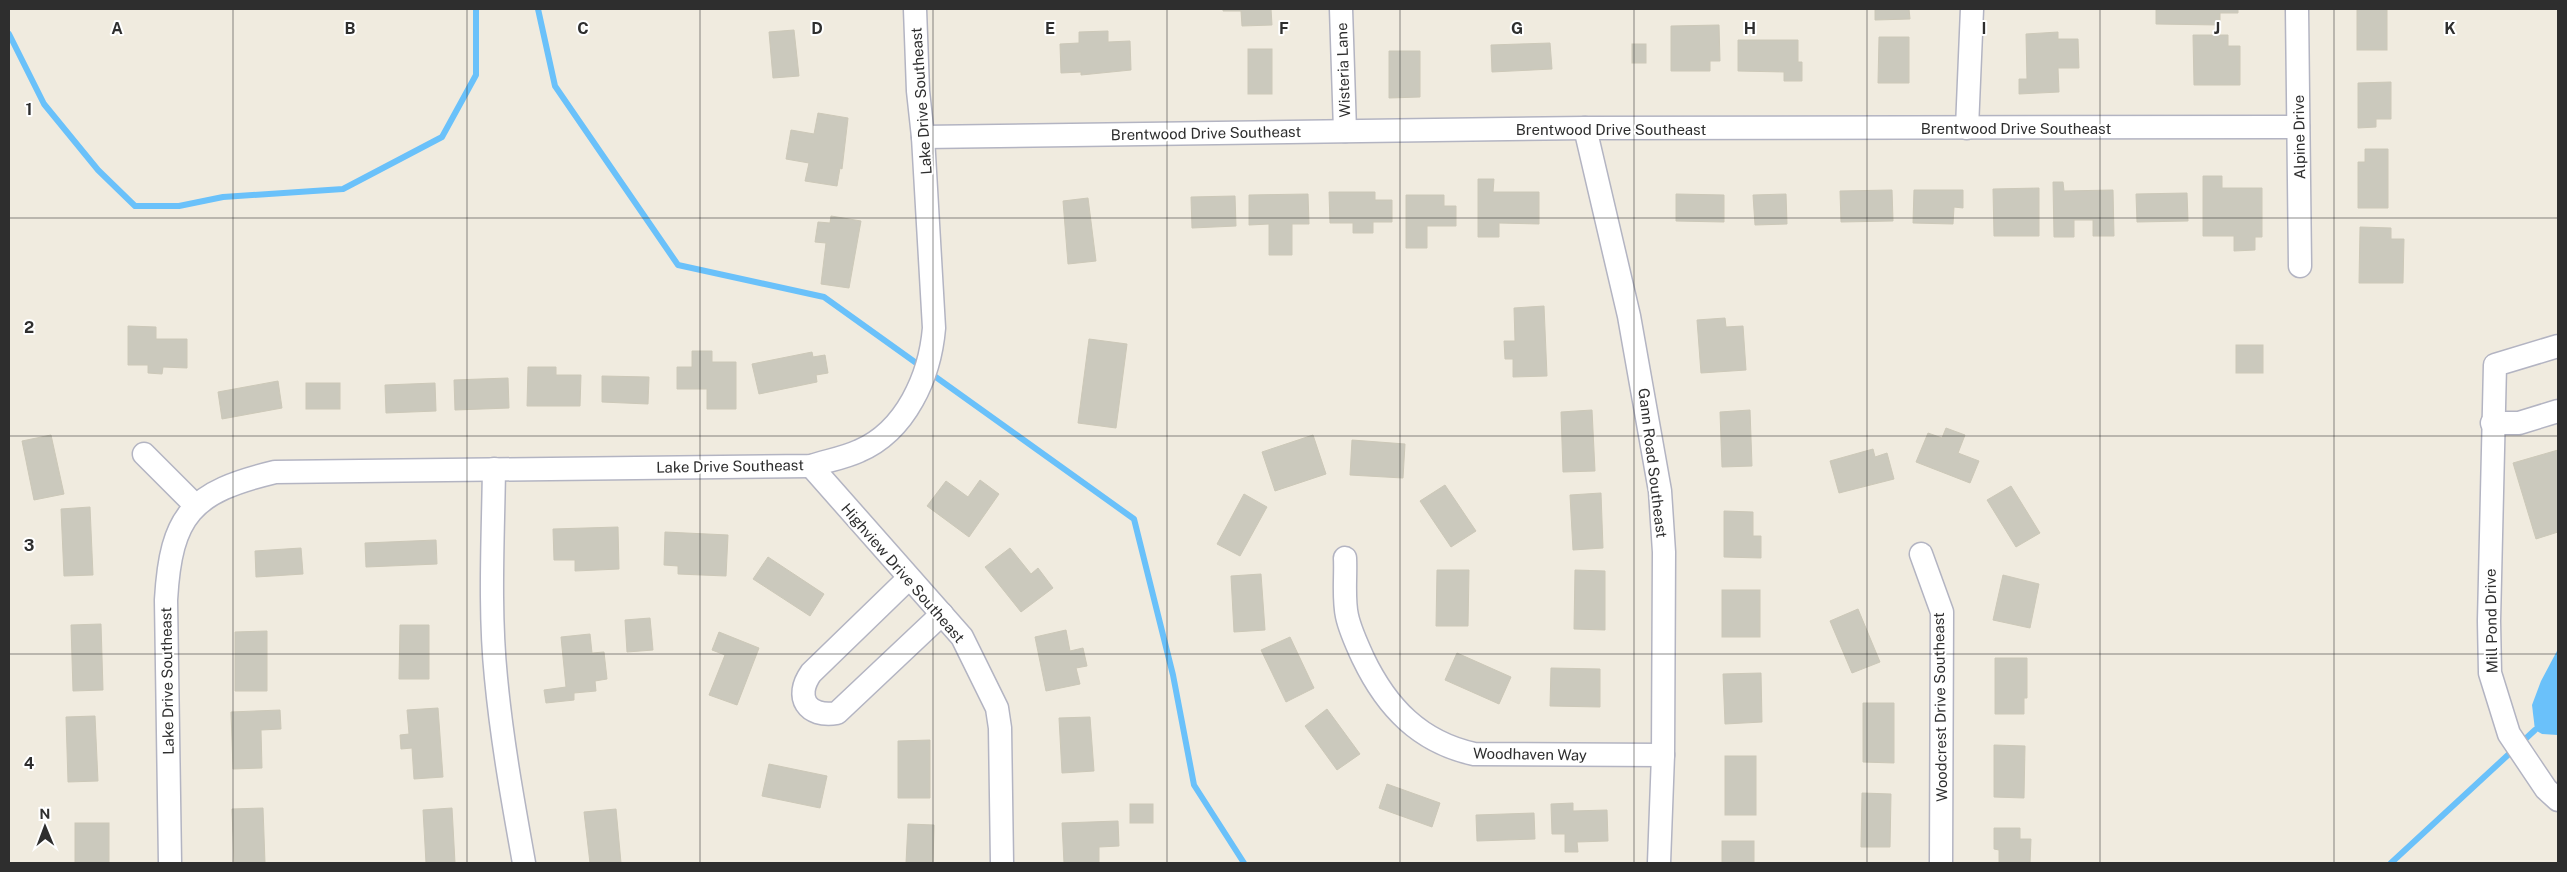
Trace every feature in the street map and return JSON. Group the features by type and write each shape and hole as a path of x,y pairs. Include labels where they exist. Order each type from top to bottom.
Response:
{"street":[{"name":"Lake Drive Southeast","path":"170,863 167,571 174,544 183,523 195,505 240,480 274,472 811,466 859,451 878,440 895,425 923,377 932,350 934,328 923,137 918,91 916,9"},
{"name":"Wisteria Lane","path":"1341,9 1345,131"},
{"path":"1967,128 1972,9"},
{"name":"Alpine Drive","path":"2297,9 2300,266"},
{"name":"Brentwood Drive Southeast","path":"923,137 1585,128 2298,127"},
{"name":"Gann Road Southeast","path":"1585,128 1630,316 1660,491 1664,552 1663,755 1659,863"},
{"name":"Mill Pond Drive","path":"2558,346 2495,365 2492,422 2490,673 2509,734 2546,789 2558,800"},
{"path":"2492,422 2519,423 2558,411"},
{"path":"144,454 195,505"},
{"name":"Highview Drive Southeast","path":"811,466 962,637 997,708 1000,728 1002,863"},
{"path":"494,469 492,598 496,678 506,760 524,863"},
{"name":"Woodcrest Drive Southeast","path":"1921,554 1942,612 1941,863"},
{"name":"Woodhaven Way","path":"1345,558 1346,615 1356,642 1382,694 1401,716 1432,740 1455,750 1474,754 1663,755"},
{"path":"910,578 803,684 804,697 810,710 823,716 837,713 942,614"}],"water":[{"path":"2558,649 2558,735 2542,734 2535,730 2532,705 2541,681"}],"building":[{"path":"1223,9 1271,9 1272,25 1242,26 1241,11 1223,11"},
{"path":"1875,9 1909,9 1910,19 1875,20"},
{"path":"2156,9 2238,9 2238,13 2220,13 2220,25 2156,24"},
{"path":"2357,9 2387,9 2387,50 2357,50"},
{"path":"1719,25 1720,61 1710,61 1710,71 1671,71 1671,26"},
{"path":"794,30 799,76 773,78 769,32"},
{"path":"1108,31 1108,42 1130,41 1131,70 1081,75 1081,72 1061,73 1060,44 1079,43 1079,32"},
{"path":"2058,32 2058,39 2078,39 2079,68 2058,68 2059,92 2019,94 2019,79 2027,79 2026,34"},
{"path":"2193,35 2228,35 2228,46 2240,46 2240,85 2194,85"},
{"path":"1879,37 1909,37 1909,83 1878,83"},
{"path":"1738,40 1798,40 1798,62 1802,62 1802,81 1784,81 1784,72 1738,71"},
{"path":"1550,43 1552,69 1492,72 1491,45"},
{"path":"1632,44 1646,44 1646,63 1632,63"},
{"path":"1248,49 1272,49 1272,94 1248,94"},
{"path":"1389,51 1420,51 1420,97 1389,98"},
{"path":"2391,82 2391,119 2376,119 2376,127 2358,128 2358,83"},
{"path":"818,113 848,118 842,169 840,168 837,186 805,181 809,163 786,159 791,130 814,134"},
{"path":"2365,149 2388,149 2388,208 2358,208 2358,162 2365,162"},
{"path":"2203,176 2222,176 2222,188 2262,188 2262,237 2255,237 2255,250 2234,251 2234,236 2203,236"},
{"path":"1478,179 1494,179 1493,192 1539,192 1539,224 1499,223 1499,237 1478,237"},
{"path":"2053,182 2063,182 2064,191 2113,190 2114,236 2093,236 2093,220 2074,220 2074,237 2054,237"},
{"path":"2039,188 2039,236 1994,236 1993,189"},
{"path":"1892,190 1893,221 1841,222 1840,191"},
{"path":"1914,190 1963,190 1963,208 1954,207 1953,224 1913,223"},
{"path":"1329,192 1375,192 1375,200 1392,200 1392,222 1373,222 1373,233 1353,233 1353,223 1330,223"},
{"path":"2187,193 2188,221 2137,222 2136,194"},
{"path":"1308,194 1309,224 1292,224 1292,255 1269,255 1269,224 1249,225 1249,195"},
{"path":"1676,194 1724,195 1724,222 1676,221"},
{"path":"1786,194 1787,224 1755,225 1753,195"},
{"path":"1406,195 1444,195 1444,206 1456,206 1456,226 1427,226 1427,248 1406,248"},
{"path":"1235,196 1236,226 1192,228 1191,197"},
{"path":"1088,198 1096,261 1068,264 1063,201"},
{"path":"831,216 861,221 849,288 821,284 826,243 815,242 818,222 830,223"},
{"path":"2360,227 2391,228 2391,239 2404,239 2403,283 2359,283"},
{"path":"1544,306 1547,376 1513,377 1513,359 1505,359 1504,341 1515,341 1514,308"},
{"path":"1725,318 1726,327 1743,326 1746,370 1701,373 1697,320"},
{"path":"128,326 156,327 156,339 187,339 187,368 163,367 162,374 148,373 148,365 128,365"},
{"path":"1089,339 1127,344 1116,428 1078,423"},
{"path":"2236,345 2263,345 2263,373 2236,373"},
{"path":"692,351 712,351 712,362 736,362 736,409 707,409 707,389 677,389 677,367 692,367"},
{"path":"812,352 813,357 825,355 828,373 816,375 817,382 759,394 752,364"},
{"path":"528,367 556,367 556,375 581,375 580,406 527,406"},
{"path":"602,376 649,377 648,404 602,402"},
{"path":"508,378 509,408 455,410 454,380"},
{"path":"278,381 282,408 222,419 218,392"},
{"path":"306,383 340,383 340,409 306,409"},
{"path":"435,383 436,411 386,413 385,385"},
{"path":"1592,410 1595,471 1563,472 1561,412"},
{"path":"1750,410 1752,466 1722,467 1720,412"},
{"path":"1946,428 1965,435 1958,453 1979,461 1970,483 1916,462 1928,433 1942,438"},
{"path":"51,435 64,494 34,500 22,441"},
{"path":"1313,435 1326,474 1275,491 1262,452"},
{"path":"1352,440 1405,444 1403,478 1350,475"},
{"path":"1873,449 1875,457 1887,453 1894,479 1839,493 1830,461"},
{"path":"2558,450 2558,532 2536,539 2513,463"},
{"path":"980,480 999,494 969,537 927,506 946,481 968,497"},
{"path":"1445,485 1476,531 1451,547 1420,501"},
{"path":"2011,486 2040,533 2016,547 1987,500"},
{"path":"1601,493 1603,548 1573,550 1570,495"},
{"path":"1244,494 1267,507 1240,556 1217,544"},
{"path":"90,507 93,575 64,576 61,509"},
{"path":"1724,511 1753,512 1753,536 1761,536 1761,558 1724,557"},
{"path":"618,527 619,569 575,571 575,560 554,560 553,529"},
{"path":"665,532 728,535 726,576 678,574 678,566 664,565"},
{"path":"436,540 437,564 366,567 365,543"},
{"path":"301,548 303,574 256,577 255,551"},
{"path":"1010,548 1031,574 1038,568 1053,588 1021,612 985,567"},
{"path":"768,557 824,594 810,616 753,579"},
{"path":"1437,570 1469,570 1468,626 1436,626"},
{"path":"1575,570 1605,571 1605,630 1574,629"},
{"path":"1261,574 1265,630 1234,632 1231,576"},
{"path":"2003,575 2039,584 2030,628 1993,620"},
{"path":"1722,590 1760,590 1760,637 1722,637"},
{"path":"1858,609 1880,662 1852,673 1830,621"},
{"path":"650,618 653,650 627,652 625,620"},
{"path":"101,624 103,690 73,691 71,625"},
{"path":"400,625 429,625 429,679 399,679"},
{"path":"1066,630 1070,651 1083,648 1087,666 1076,668 1080,684 1046,691 1035,637"},
{"path":"267,631 267,691 235,691 235,632"},
{"path":"719,632 759,648 737,705 709,695 725,655 712,650"},
{"path":"590,634 592,653 604,652 607,679 595,681 596,691 574,693 574,700 546,703 544,690 566,687 561,637"},
{"path":"1290,637 1314,688 1286,702 1261,650"},
{"path":"1457,653 1511,677 1499,704 1445,680"},
{"path":"1995,658 2027,658 2027,698 2024,698 2024,714 1995,714"},
{"path":"1551,668 1600,669 1600,707 1550,706"},
{"path":"1761,673 1762,722 1725,724 1723,674"},
{"path":"1863,703 1894,703 1894,763 1863,762"},
{"path":"438,708 443,777 414,779 412,748 401,749 400,735 409,734 407,710"},
{"path":"1327,709 1360,754 1337,770 1305,726"},
{"path":"280,710 281,729 261,730 262,768 233,769 231,712"},
{"path":"95,716 98,781 68,782 66,717"},
{"path":"1090,717 1094,771 1062,773 1059,718"},
{"path":"930,740 930,798 898,798 898,741"},
{"path":"1994,745 2025,746 2024,798 1994,797"},
{"path":"1725,756 1756,756 1756,815 1725,815"},
{"path":"769,764 827,776 820,808 762,796"},
{"path":"1387,784 1440,803 1432,827 1379,808"},
{"path":"1862,793 1891,794 1890,847 1861,847"},
{"path":"1573,803 1573,811 1607,810 1608,841 1577,842 1578,852 1565,852 1565,834 1552,834 1551,804"},
{"path":"1130,804 1153,804 1153,823 1130,823"},
{"path":"263,808 265,863 234,863 232,809"},
{"path":"452,808 455,863 426,863 423,810"},
{"path":"616,809 621,863 590,863 584,812"},
{"path":"1534,813 1535,839 1477,841 1476,815"},
{"path":"1118,821 1119,846 1099,847 1099,863 1064,863 1062,823"},
{"path":"75,823 109,823 109,863 75,863"},
{"path":"908,824 934,825 933,863 906,863"},
{"path":"1994,828 2020,828 2020,839 2031,839 2030,863 1999,863 1999,850 1994,849"},
{"path":"1722,841 1754,841 1754,863 1722,863"}],"waterway":[{"path":"9,34 44,104 98,170 135,206 179,206 223,197 343,189 442,137 476,75 476,9"},
{"path":"538,9 555,86 678,265 824,297 1134,519 1173,675 1194,785 1244,863"},
{"path":"2391,863 2535,730"}]}
